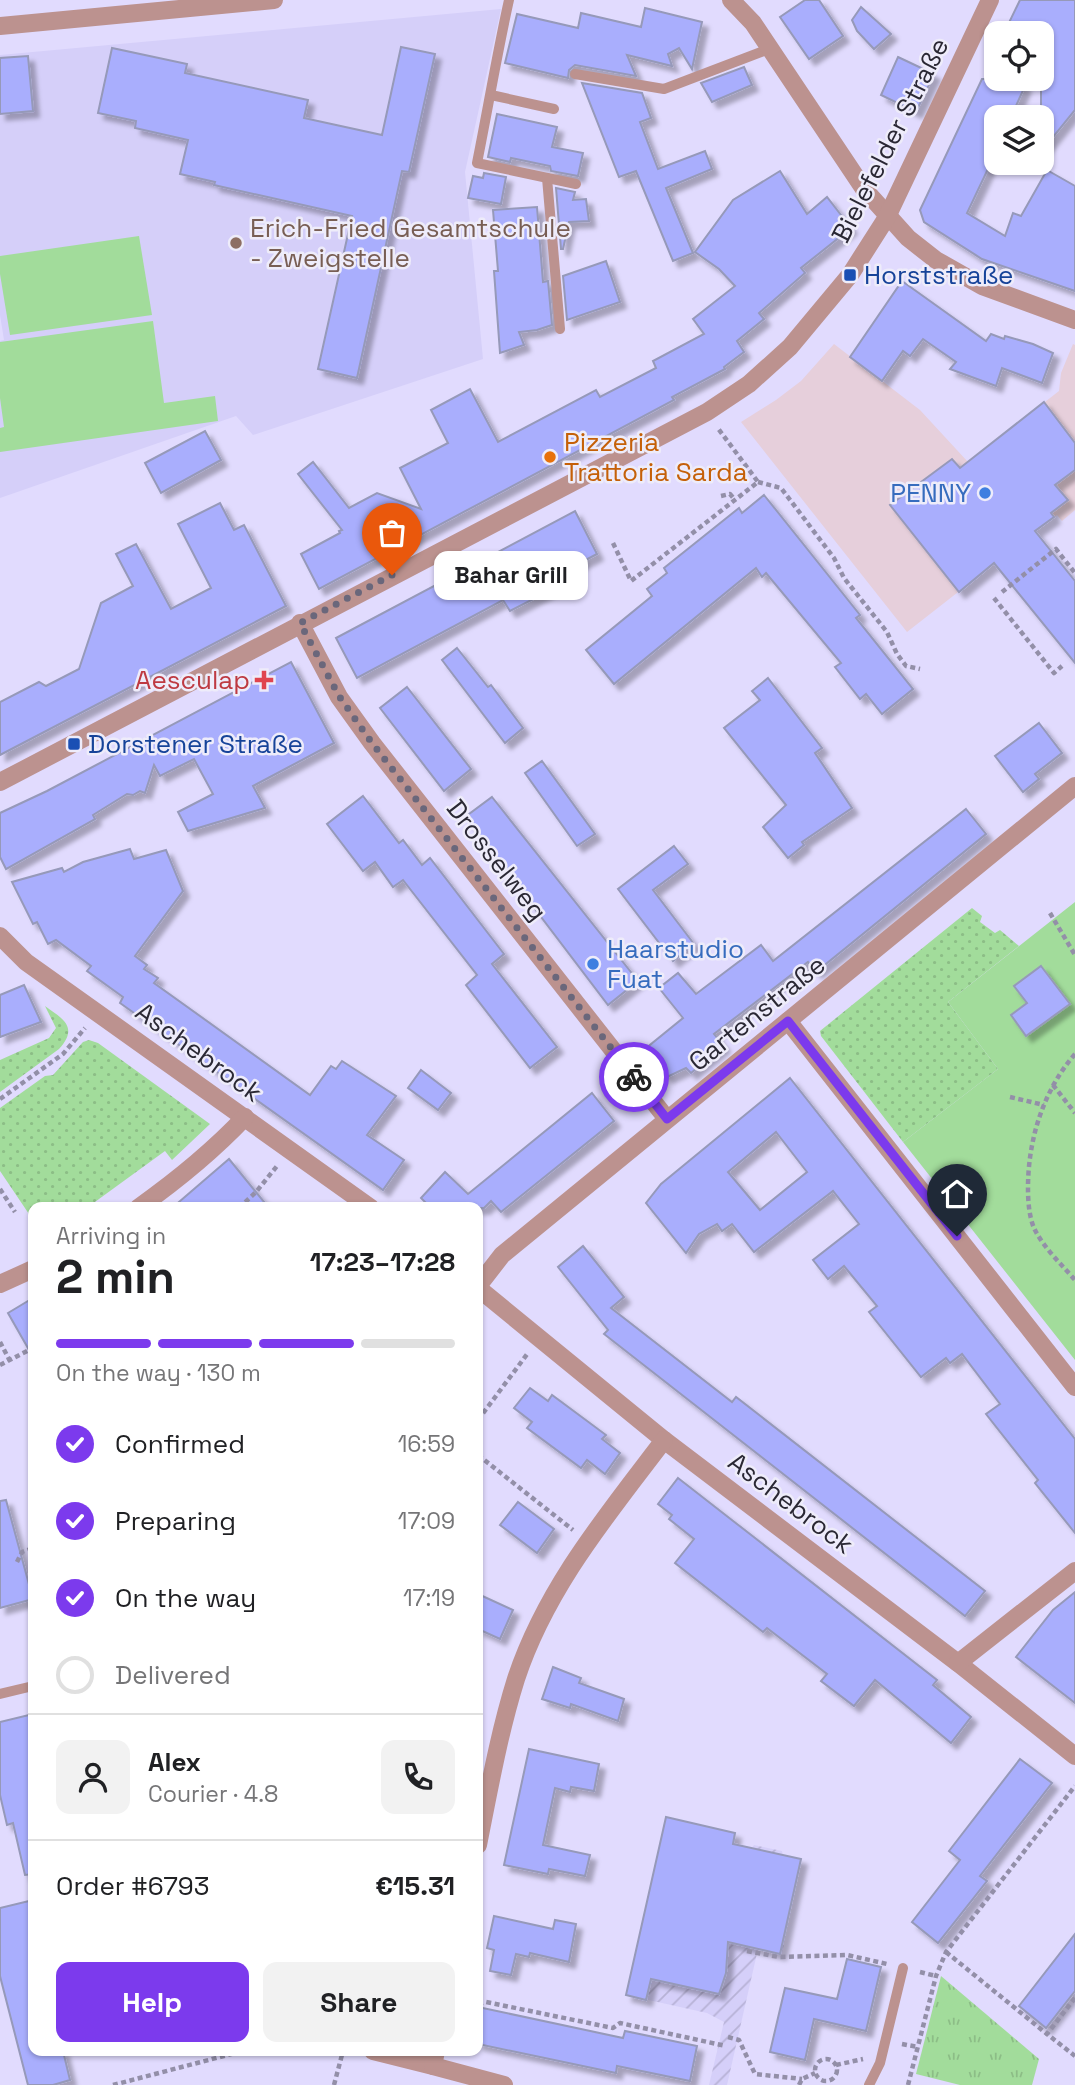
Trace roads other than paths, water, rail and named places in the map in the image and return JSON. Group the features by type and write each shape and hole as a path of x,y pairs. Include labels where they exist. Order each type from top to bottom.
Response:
{"street":[{"path":"0,26 274,0"},
{"path":"731,0 753,23 863,189 908,239 936,260 982,286 1075,320"},
{"name":"Bielefelder Straße","path":"0,782 706,412 749,384 790,346 849,275 887,217 990,0"},
{"name":"Drosselweg","path":"300,623 339,696 372,743 667,1119"},
{"name":"Gartenstraße","path":"483,1280 502,1255 1075,786"},
{"name":"Aschebrock","path":"0,936 26,962 363,1202"},
{"path":"788,1021 1075,1387"},
{"path":"146,1202 174,1182 245,1117"},
{"path":"0,1284 28,1271"},
{"name":"Aschebrock","path":"483,1291 664,1440 958,1663 1075,1756"},
{"path":"483,1821 499,1742 517,1677 549,1604 587,1541 664,1440"},
{"path":"958,1663 1075,1571"},
{"path":"411,2056 434,2059 504,2085"}],"lane":[{"path":"509,0 492,74 491,95 477,163 576,184"},
{"path":"575,74 664,89 769,49"},
{"path":"491,95 554,109"},
{"path":"547,178 560,329"},
{"path":"0,1694 28,1687"},
{"path":"869,2085 880,2063 903,1968"}],"place":[{"name":"Erich-Fried Gesamtschule - Zweigstelle","path":"236,243"},
{"name":"Horststraße","path":"850,275"},
{"name":"Pizzeria Trattoria Sarda","path":"550,457"},
{"name":"PENNY","path":"985,493"},
{"name":"Bahar Grill","path":"392,575"},
{"name":"Aesculap","path":"264,680"},
{"name":"Dorstener Straße","path":"74,744"},
{"name":"Haarstudio Fuat","path":"593,964"}]}
